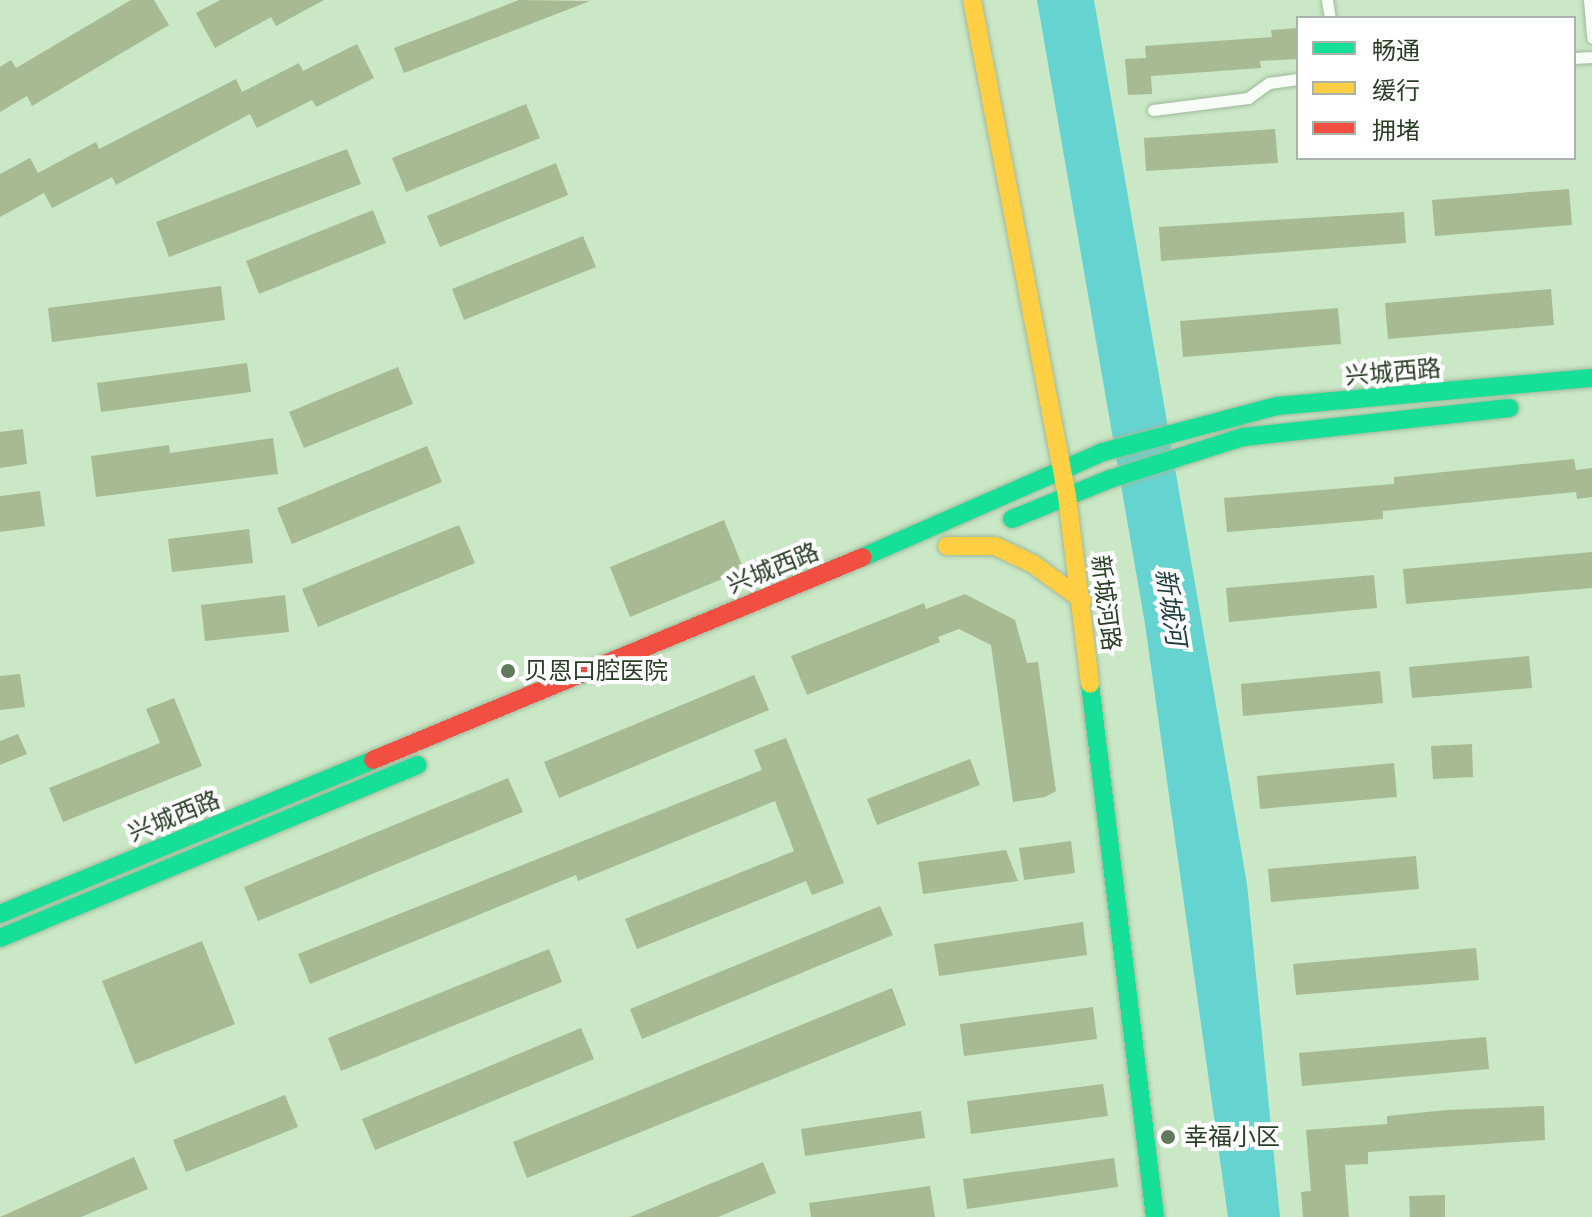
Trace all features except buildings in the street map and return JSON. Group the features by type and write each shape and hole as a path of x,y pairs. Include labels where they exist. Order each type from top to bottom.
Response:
{"street":[{"name":"新城河路","path":"972,0 1067,496 1155,1217"},
{"name":"兴城西路","path":"0,914 1062,473 1103,452 1277,406 1592,378"},
{"name":"兴城西路","path":"1082,600 1033,564 995,546 940,549 1110,479 1185,459 1243,437 1530,406"},
{"name":"兴城西路","path":"0,938 437,757"}],"lane":[{"path":"1589,0 1592,38"},
{"path":"1153,110 1248,98 1269,83 1296,79"}],"water":[{"name":"新城河","path":"1037,0 1094,0 1247,884 1280,1217 1228,1217 1145,624"}],"traffic: fast":[{"path":"863,557 1103,452 1277,406 1592,378"},
{"path":"1012,519 1110,479 1243,437 1509,408"},
{"path":"1090,684 1155,1217"},
{"path":"0,914 373,760"},
{"path":"0,938 418,765"}],"traffic: slow":[{"path":"972,0 1067,496 1090,684"},
{"path":"947,546 995,546 1033,564 1082,600"}],"traffic: jam":[{"path":"373,760 863,557"}],"place":[{"name":"贝恩口腔医院","path":"508,671"},
{"name":"幸福小区","path":"1168,1137"}]}
